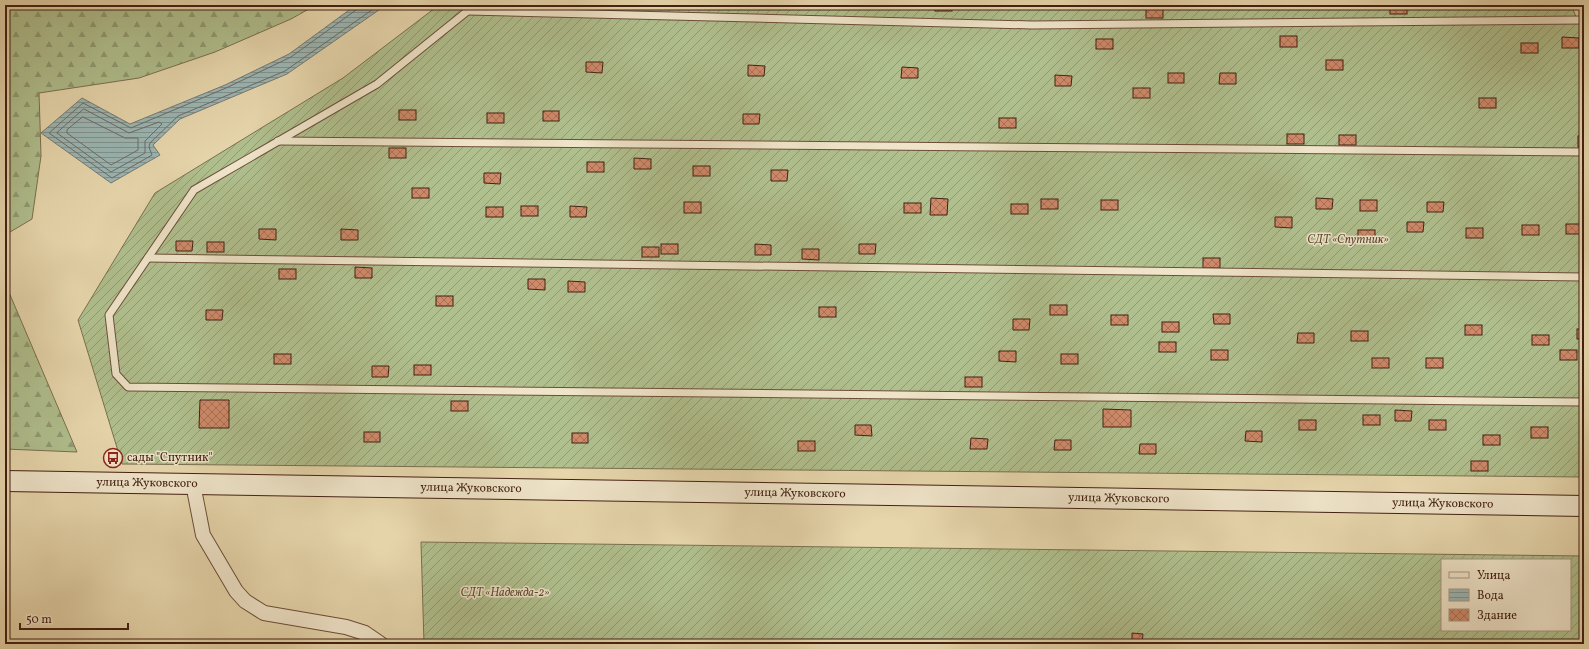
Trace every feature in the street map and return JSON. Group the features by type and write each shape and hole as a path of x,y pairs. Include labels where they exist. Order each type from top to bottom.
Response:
{"main road":[{"name":"улица Жуковского","path":"5,481 1584,506"}],"street":[{"path":"194,484 202,535 236,591 245,601 264,613 346,626 365,633 381,644"}],"lane":[{"path":"475,5 377,84 194,190 109,315 116,374 128,387 1584,402"},
{"path":"468,11 1032,25 1584,20"},
{"path":"278,141 1584,152"},
{"path":"148,258 1584,277"}],"green space":[{"path":"5,5 316,5 291,19 215,52 139,78 39,93 41,156 32,219 5,235"},
{"name":"СДТ «Спутник»","path":"439,5 1571,5 1584,35 1584,477 122,464 78,320 155,193 343,78"},
{"path":"5,283 77,452 5,449"},
{"name":"СДТ «Надежда-2»","path":"421,542 1584,556 1584,644 424,644"}],"water":[{"path":"356,5 386,5 287,74 180,119 153,145 160,155 111,183 41,133 82,98 130,124 225,85 289,54"}],"building":[{"path":"935,5 952,5 952,11 935,11"},
{"path":"1390,5 1407,5 1407,14 1390,14"},
{"path":"1146,7 1163,7 1163,18 1146,18"},
{"path":"1280,36 1297,36 1297,47 1280,47"},
{"path":"1562,37 1579,38 1579,48 1562,48"},
{"path":"1096,39 1113,39 1113,49 1096,49"},
{"path":"1521,43 1538,43 1538,53 1521,53"},
{"path":"1326,60 1343,60 1343,70 1326,70"},
{"path":"586,62 603,62 602,73 586,72"},
{"path":"748,65 765,66 764,76 748,76"},
{"path":"902,67 918,68 918,78 901,78"},
{"path":"1168,73 1184,73 1184,83 1168,83"},
{"path":"1220,73 1236,73 1236,84 1219,84"},
{"path":"1055,75 1072,76 1071,86 1055,86"},
{"path":"1133,88 1150,88 1150,98 1133,98"},
{"path":"1479,98 1496,98 1496,108 1479,108"},
{"path":"399,110 416,110 416,120 399,120"},
{"path":"543,111 559,111 559,121 543,121"},
{"path":"487,113 504,113 504,123 487,123"},
{"path":"743,114 760,114 759,124 743,124"},
{"path":"999,118 1016,118 1016,128 999,128"},
{"path":"1287,134 1304,134 1304,144 1287,144"},
{"path":"1339,135 1356,135 1356,145 1339,145"},
{"path":"1578,136 1584,136 1584,147 1578,147"},
{"path":"389,148 406,148 406,158 389,158"},
{"path":"634,158 651,159 651,169 634,169"},
{"path":"587,162 604,162 604,172 587,172"},
{"path":"693,166 710,166 710,176 693,176"},
{"path":"771,170 788,170 787,181 771,181"},
{"path":"484,173 501,173 500,184 484,183"},
{"path":"412,188 429,188 429,198 412,198"},
{"path":"931,198 948,199 947,215 930,215"},
{"path":"1316,198 1333,199 1332,209 1316,209"},
{"path":"1041,199 1058,199 1058,209 1041,209"},
{"path":"1101,200 1118,200 1118,210 1101,210"},
{"path":"1360,200 1377,200 1377,211 1360,211"},
{"path":"684,202 701,202 701,213 684,213"},
{"path":"1427,202 1444,202 1443,212 1427,212"},
{"path":"904,203 921,203 921,213 904,213"},
{"path":"1011,204 1028,204 1028,214 1011,214"},
{"path":"521,206 538,206 538,216 521,216"},
{"path":"570,206 587,207 586,217 570,217"},
{"path":"486,207 503,207 503,217 486,217"},
{"path":"1275,217 1292,217 1292,228 1275,227"},
{"path":"1407,222 1424,222 1423,232 1407,232"},
{"path":"1566,224 1583,224 1583,234 1566,234"},
{"path":"1522,225 1539,225 1539,235 1522,235"},
{"path":"1466,228 1483,228 1483,238 1466,238"},
{"path":"259,229 276,229 276,240 259,239"},
{"path":"341,229 358,230 358,240 341,240"},
{"path":"1358,230 1375,230 1375,240 1358,240"},
{"path":"176,241 193,241 192,251 176,251"},
{"path":"207,242 224,242 224,252 207,252"},
{"path":"661,244 678,244 678,254 661,254"},
{"path":"755,244 771,245 771,255 755,255"},
{"path":"859,244 876,244 875,254 859,254"},
{"path":"642,247 659,247 659,257 642,257"},
{"path":"802,249 819,249 819,260 802,259"},
{"path":"1203,258 1220,258 1220,268 1203,268"},
{"path":"355,267 372,268 372,278 355,278"},
{"path":"279,269 296,269 296,279 279,279"},
{"path":"528,279 545,279 545,290 528,289"},
{"path":"568,281 585,282 585,292 568,292"},
{"path":"436,296 453,296 453,306 436,306"},
{"path":"1050,305 1067,305 1067,315 1050,315"},
{"path":"819,307 836,307 836,317 819,317"},
{"path":"206,310 223,310 222,320 206,320"},
{"path":"1213,314 1230,314 1230,324 1214,324"},
{"path":"1111,315 1128,315 1128,325 1111,325"},
{"path":"1013,319 1030,319 1029,330 1013,330"},
{"path":"1162,322 1179,322 1179,332 1162,332"},
{"path":"1465,325 1482,325 1482,335 1465,335"},
{"path":"1577,329 1584,329 1584,339 1577,339"},
{"path":"1351,331 1368,331 1368,341 1351,341"},
{"path":"1298,333 1314,333 1314,343 1297,343"},
{"path":"1532,335 1549,335 1549,345 1532,345"},
{"path":"1159,342 1176,342 1176,352 1159,352"},
{"path":"1211,350 1228,350 1228,360 1211,360"},
{"path":"1560,350 1577,350 1577,360 1560,360"},
{"path":"999,351 1016,351 1016,362 999,361"},
{"path":"274,354 291,354 291,364 274,364"},
{"path":"1061,354 1078,354 1078,364 1061,364"},
{"path":"1372,358 1389,358 1389,368 1372,368"},
{"path":"1426,358 1443,358 1443,368 1426,368"},
{"path":"414,365 431,365 431,375 414,375"},
{"path":"372,366 389,366 388,377 372,377"},
{"path":"965,377 982,377 982,387 965,387"},
{"path":"200,400 229,400 229,428 199,428"},
{"path":"451,401 468,401 468,411 451,411"},
{"path":"1103,409 1131,410 1131,427 1103,427"},
{"path":"1395,410 1412,411 1411,421 1395,421"},
{"path":"1363,415 1380,415 1380,425 1363,425"},
{"path":"1299,420 1316,420 1316,430 1299,430"},
{"path":"1429,420 1446,420 1446,430 1429,430"},
{"path":"1581,420 1584,420 1584,430 1581,430"},
{"path":"855,425 871,425 872,436 855,435"},
{"path":"1531,427 1548,427 1548,438 1531,438"},
{"path":"1246,431 1262,431 1262,442 1245,441"},
{"path":"364,432 380,432 380,442 364,442"},
{"path":"572,433 588,433 588,443 572,443"},
{"path":"1483,435 1500,435 1500,445 1483,445"},
{"path":"971,438 988,439 987,449 970,449"},
{"path":"1055,440 1071,440 1071,450 1054,450"},
{"path":"798,441 815,441 815,451 798,451"},
{"path":"1140,444 1156,444 1156,454 1139,454"},
{"path":"1471,461 1488,461 1488,471 1471,471"},
{"path":"1132,633 1143,634 1142,642 1132,642"}],"place":[{"name":"сады \"Спутник\"","path":"113,458"}]}
